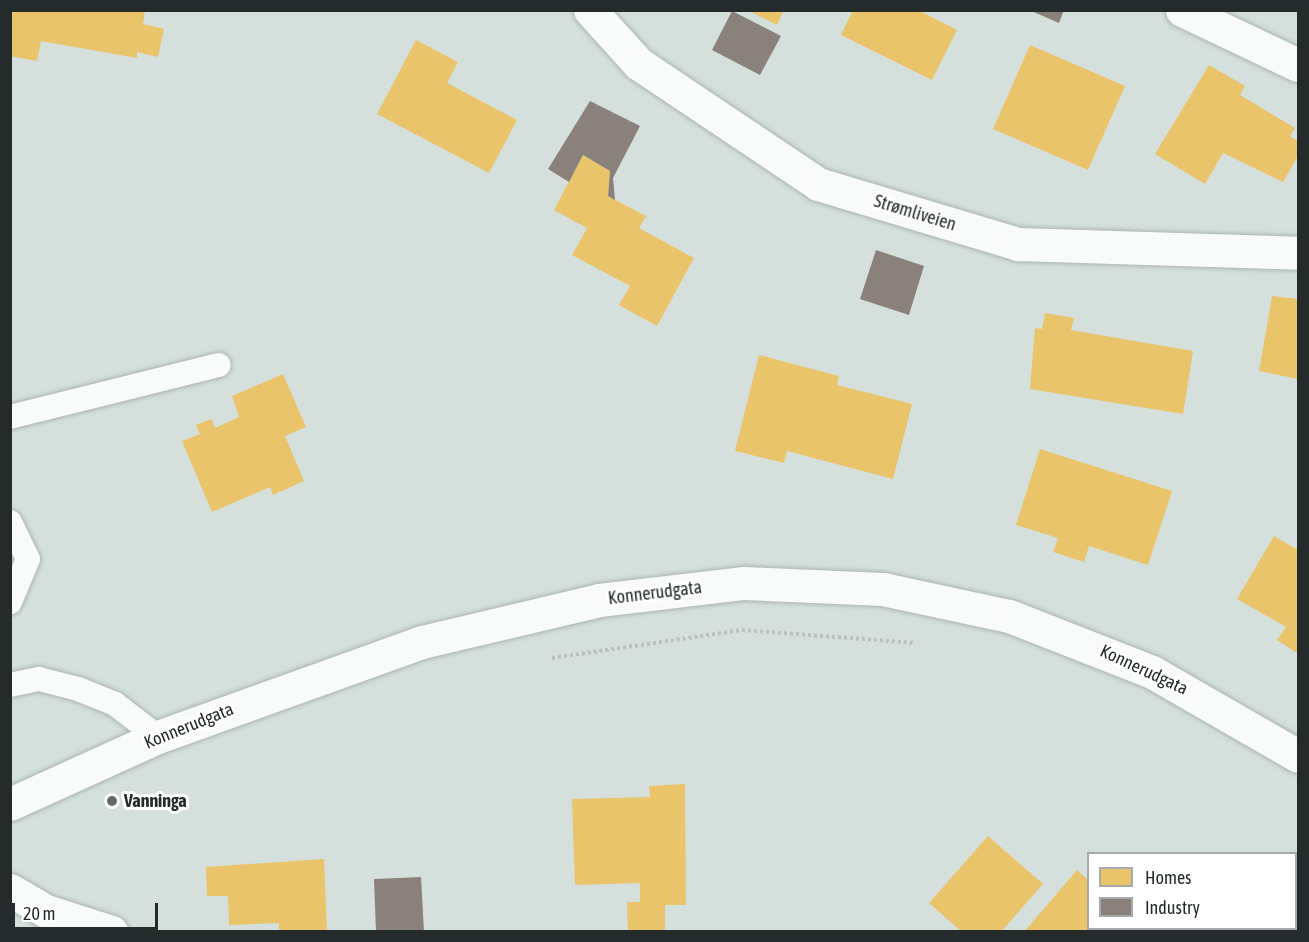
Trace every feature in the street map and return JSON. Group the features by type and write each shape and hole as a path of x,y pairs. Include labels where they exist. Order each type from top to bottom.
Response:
{"main road":[{"name":"Strømliveien","path":"590,10 639,64 818,184 1018,244 1299,253"},
{"path":"1182,10 1299,65"},
{"name":"Konnerudgata","path":"10,804 158,737 316,677 509,619 678,588 811,584 942,600 1074,638 1162,677 1299,756"},
{"path":"10,890 46,911 112,932"}],"lane":[{"path":"10,417 219,365"},
{"path":"10,522 28,559 10,602"},
{"path":"10,685 39,679 78,689 115,704 158,737"}],"path":[{"path":"541,660 742,630 879,636 922,644"}],"building: Homes":[{"path":"10,10 145,10 143,24 164,29 158,57 137,52 137,58 41,41 37,61 10,56"},
{"path":"747,10 784,10 777,25"},
{"path":"853,10 918,10 957,30 932,80 841,35"},
{"path":"416,40 458,62 447,83 517,120 489,173 377,114"},
{"path":"1030,45 1125,86 1088,170 993,129"},
{"path":"1209,65 1245,86 1240,95 1295,128 1290,136 1298,141 1298,156 1283,182 1223,153 1205,184 1155,154"},
{"path":"583,155 610,171 608,196 646,216 639,228 694,258 657,326 619,305 630,286 572,255 587,228 554,210"},
{"path":"1272,296 1298,299 1298,379 1259,371"},
{"path":"1045,313 1074,318 1071,330 1193,351 1183,414 1030,389 1035,328 1042,329"},
{"path":"759,355 839,376 837,385 912,404 893,479 787,451 784,463 735,451"},
{"path":"283,374 306,427 285,436 304,481 273,495 270,487 212,512 182,441 200,434 196,425 211,419 215,428 239,417 232,396"},
{"path":"1040,449 1172,491 1148,565 1089,546 1084,562 1053,552 1058,538 1016,525"},
{"path":"1274,536 1298,550 1297,653 1277,640 1286,627 1237,599"},
{"path":"685,784 686,905 665,905 665,932 628,932 627,902 640,902 640,883 575,885 572,799 650,797 649,786"},
{"path":"988,836 1043,884 1001,932 962,932 929,903"},
{"path":"324,859 327,932 279,932 279,923 229,925 228,896 207,896 206,867"},
{"path":"1077,870 1087,879 1087,930 1119,932 1024,932"}],"building: Industry":[{"path":"1029,10 1064,10 1059,23"},
{"path":"732,11 781,36 760,75 712,50"},
{"path":"590,101 640,126 613,178 615,200 608,196 610,171 583,155 569,182 548,169"},
{"path":"876,250 924,266 909,315 860,299"},
{"path":"421,877 424,932 376,932 374,879"}],"place":[{"name":"Vanninga","path":"112,801"}]}
